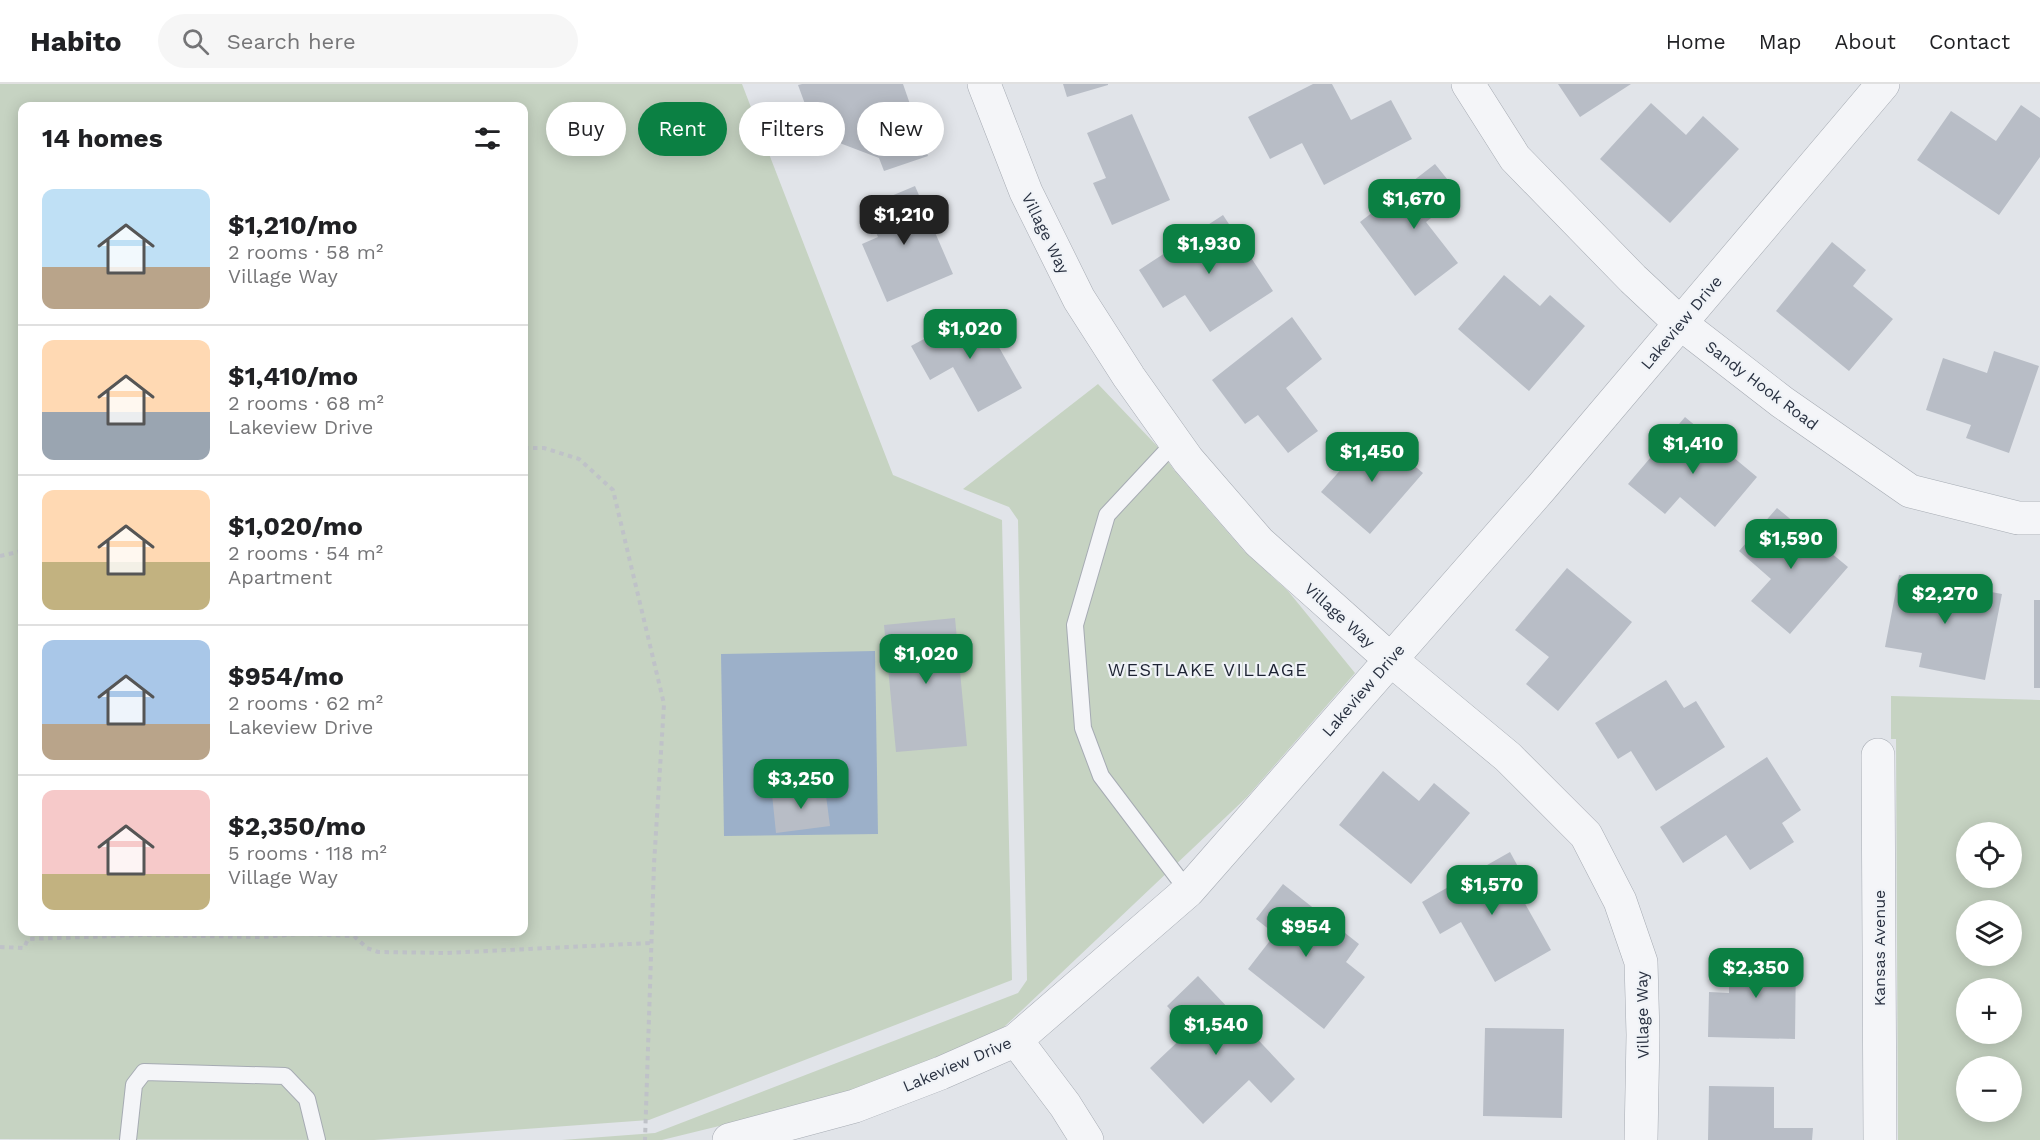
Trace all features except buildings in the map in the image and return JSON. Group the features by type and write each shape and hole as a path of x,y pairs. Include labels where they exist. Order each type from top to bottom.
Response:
{"street":[{"name":"Village Way","path":"984,84 1026,192 1079,299 1129,377 1188,460 1258,542 1390,659 1508,757 1586,835 1620,901 1641,962 1643,1035 1641,1140"},
{"name":"Sandy Hook Road","path":"1468,84 1515,158 1633,279 1680,323 1782,402 1910,491 2018,518 2040,518"},
{"name":"Lakeview Drive","path":"729,1140 855,1106 941,1073 1016,1040 1188,891 1540,488 1883,84"},
{"name":"Kansas Avenue","path":"1878,755 1880,1140"},
{"path":"1016,1040 1087,1140"}],"lane":[{"path":"1175,442 1107,514 1075,625 1083,728 1101,776 1188,891"},
{"path":"128,1140 134,1085 144,1072 285,1076 307,1099 317,1140"}],"path":[{"path":"528,448 544,448 579,459 613,490 664,704 651,943 645,1140"},
{"path":"0,556 18,551"},
{"path":"0,947 24,948 28,939 114,936"},
{"path":"202,936 274,936"},
{"path":"354,936 367,948 378,952 447,953 651,943"}],"green space":[{"path":"0,84 742,84 749,102 739,102 739,156 770,156 893,475 1002,520 1012,980 649,1120 374,1140 0,1139"},
{"path":"1098,384 1157,446 1174,470 1244,551 1288,591 1355,673 1247,797 1004,1027 933,1059 849,1092 796,1107 662,1140 562,1140 655,1133 1018,993 1027,980 1018,520 1009,507 963,489"},
{"path":"1891,696 2040,700 2040,1140 1898,1140 1896,739 1891,739"}],"water":[{"path":"875,651 878,834 724,836 721,654"}],"district":[{"name":"WESTLAKE VILLAGE","path":"1208,670"}]}
